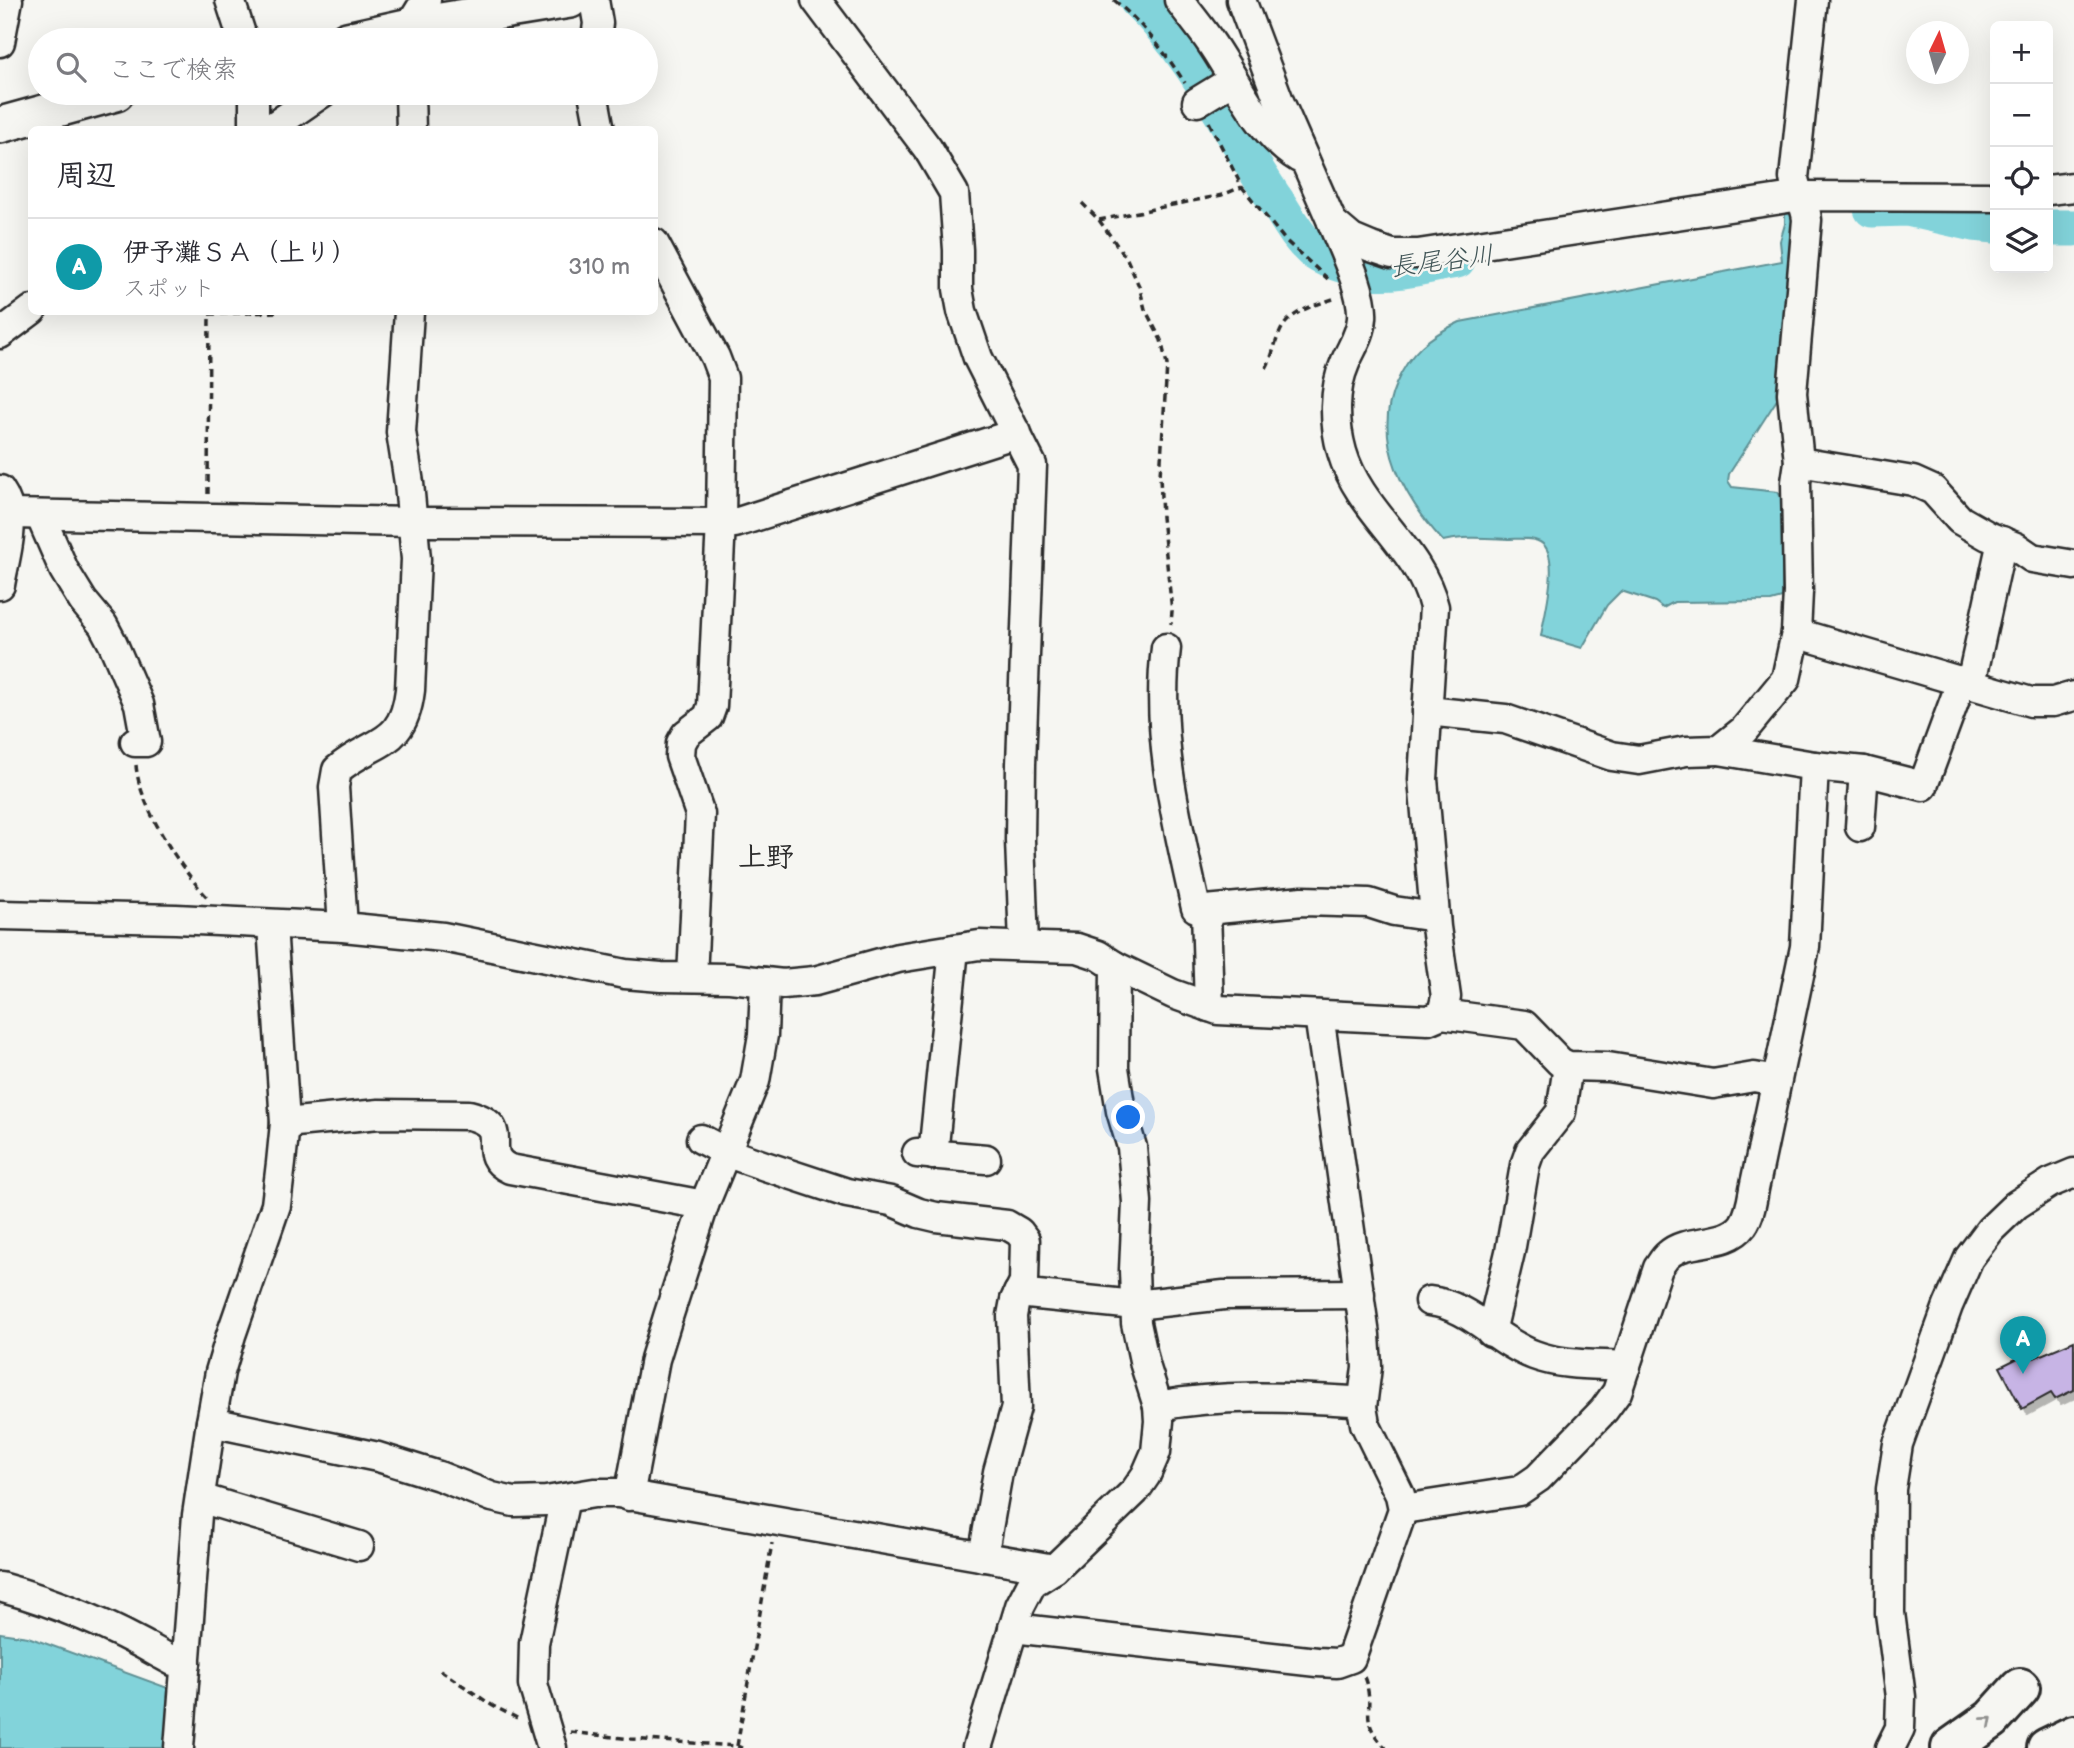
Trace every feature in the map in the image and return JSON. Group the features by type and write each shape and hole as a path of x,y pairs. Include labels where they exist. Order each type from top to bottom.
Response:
{"highway":[{"path":"1951,1748 1992,1719 2020,1688"},
{"path":"2047,1748 2074,1735"}],"main road":[{"path":"409,27 570,0"},
{"path":"0,125 72,105"}],"street":[{"path":"0,42 8,0"},
{"path":"230,0 239,28"},
{"path":"594,0 597,28"},
{"path":"816,0 928,149 954,193 958,289 962,311 978,358 1032,465 1021,764 1020,840 1024,945"},
{"path":"1179,0 1282,148 1306,163"},
{"path":"1241,0 1279,101 1337,234 1352,289 1362,302 1358,337 1344,365 1337,388 1338,433 1349,472 1376,514 1422,573 1434,607 1423,779 1435,917 1446,997 1442,1014"},
{"path":"1719,750 1744,730 1786,679 1796,633 1796,482 1799,462 1792,393 1807,219 1806,206 1795,187 1794,178 1813,0"},
{"path":"1197,102 1233,80"},
{"path":"254,105 254,126"},
{"path":"274,126 304,105"},
{"path":"410,105 411,126"},
{"path":"595,105 599,126"},
{"path":"2053,189 2074,187"},
{"path":"1337,234 1392,254 1418,254 1801,196 1990,197"},
{"path":"658,250 723,377 721,523 712,706 708,717 686,734 681,743 680,755 700,814 692,977"},
{"path":"0,334 28,313"},
{"path":"343,927 334,787 337,770 350,758 391,737 402,723 408,708 416,559 401,432 409,315"},
{"path":"0,584 5,502 40,515 412,522 735,523 1017,433"},
{"path":"1799,462 1913,481 1933,490 1960,520 2032,558 2074,565"},
{"path":"40,515 83,601 103,625 139,704 146,741 135,741"},
{"path":"1427,711 1505,719 1612,756 1639,760 1686,751 1719,750 1814,766 1864,771 1923,786 1967,682 2002,541"},
{"path":"1796,633 2031,702 2053,702 2074,696"},
{"path":"1166,648 1163,696 1171,796 1196,908 1206,910 1303,901 1338,901 1369,903 1394,911 1435,917"},
{"path":"1403,1509 1519,1491 1538,1478 1604,1410 1617,1392 1658,1268 1668,1254 1686,1245 1728,1236 1742,1227 1749,1211 1805,947 1814,766"},
{"path":"1860,827 1864,771"},
{"path":"1206,910 1209,1007"},
{"path":"0,915 176,919 343,927 443,937 625,974 783,984 815,981 898,958 979,945 1077,948 1098,955 1173,994 1218,1010 1428,1020 1442,1014 1524,1025 1560,1062 1568,1066 1608,1067 1713,1084 1754,1077 1776,1081"},
{"path":"179,1748 200,1498 211,1422 220,1372 231,1335 276,1205 285,1123 272,925"},
{"path":"954,949 925,1154 986,1159"},
{"path":"977,1748 1020,1606 1032,1583 1054,1569 1135,1491 1157,1452 1157,1406 1136,1323 1134,1270 1137,1202 1132,1147 1121,1111 1114,1068 1115,966"},
{"path":"629,1496 655,1359 704,1205 713,1146 755,1081 763,1035 765,982"},
{"path":"1013,1628 1317,1662 1337,1663 1350,1658 1403,1509 1400,1495 1365,1424 1362,1407 1367,1367 1366,1335 1319,1015"},
{"path":"1491,1332 1530,1151 1560,1112 1568,1066"},
{"path":"285,1123 379,1114 469,1115 484,1119 491,1125 495,1136 493,1152 501,1165 510,1169 704,1205"},
{"path":"713,1146 847,1192 891,1201 936,1217 1007,1224 1025,1240 1024,1282 1012,1316 1016,1406 998,1472 984,1557"},
{"path":"1890,1748 1900,1728 1900,1697 1890,1614 1891,1489 1898,1444 1948,1306 1969,1258 1990,1230 2016,1205 2050,1183 2074,1173"},
{"path":"1018,1293 1135,1305 1224,1295 1360,1294"},
{"path":"1429,1301 1446,1302 1480,1322 1491,1332 1532,1354 1556,1362 1626,1366"},
{"path":"1157,1406 1186,1400 1258,1397 1352,1401 1362,1407"},
{"path":"211,1422 378,1457 439,1476 492,1497 514,1502 594,1493 629,1496 1054,1569"},
{"path":"200,1498 359,1546"},
{"path":"549,1738 533,1684 533,1654 565,1498"},
{"path":"0,1587 48,1600 92,1618 173,1661 186,1662"}],"path":[{"path":"1114,0 1135,17 1153,37 1197,102 1226,152 1242,187 1285,240 1352,289"},
{"path":"1099,220 1223,195 1242,187"},
{"path":"1082,203 1099,220 1127,259 1139,286 1145,309 1161,340 1167,365 1160,476 1172,611 1166,648"},
{"path":"1266,368 1274,354 1284,323 1306,309 1352,289"},
{"path":"208,518 209,315"},
{"path":"135,741 137,772 152,816 187,876 229,922"},
{"path":"737,1747 776,1521"},
{"path":"1350,1658 1363,1675 1370,1692 1369,1722 1373,1735 1386,1748"},
{"path":"440,1671 549,1738 631,1739 742,1748"}],"water":[{"path":"1793,209 1797,217 1780,395 1729,474 1728,481 1732,487 1778,492 1782,499 1782,598 1771,601 1674,602 1663,608 1655,602 1621,591 1607,605 1582,648 1541,636 1551,571 1550,559 1540,542 1529,539 1467,538 1443,541 1416,507 1405,488 1390,448 1387,427 1389,405 1401,373 1421,347 1460,322 1782,261 1780,241 1785,224 1785,210"},
{"path":"0,1633 28,1637 176,1691 169,1710 165,1748 0,1748"}],"building":[{"path":"2074,1341 2074,1390 2055,1399 2051,1393 2022,1409 2000,1367 2030,1352 2034,1358"}],"waterway":[{"name":"長尾谷川","path":"1137,0 1177,45 1291,225 1312,250 1332,261 1382,272 1457,260"},
{"name":"長尾谷川","path":"1872,209 1907,208 1990,225"},
{"name":"長尾谷川","path":"2053,228 2074,228"}],"place":[{"name":"伊予灘ＳＡ（上り）","path":"2023,1374"}],"district":[{"name":"上野","path":"766,857"}]}
